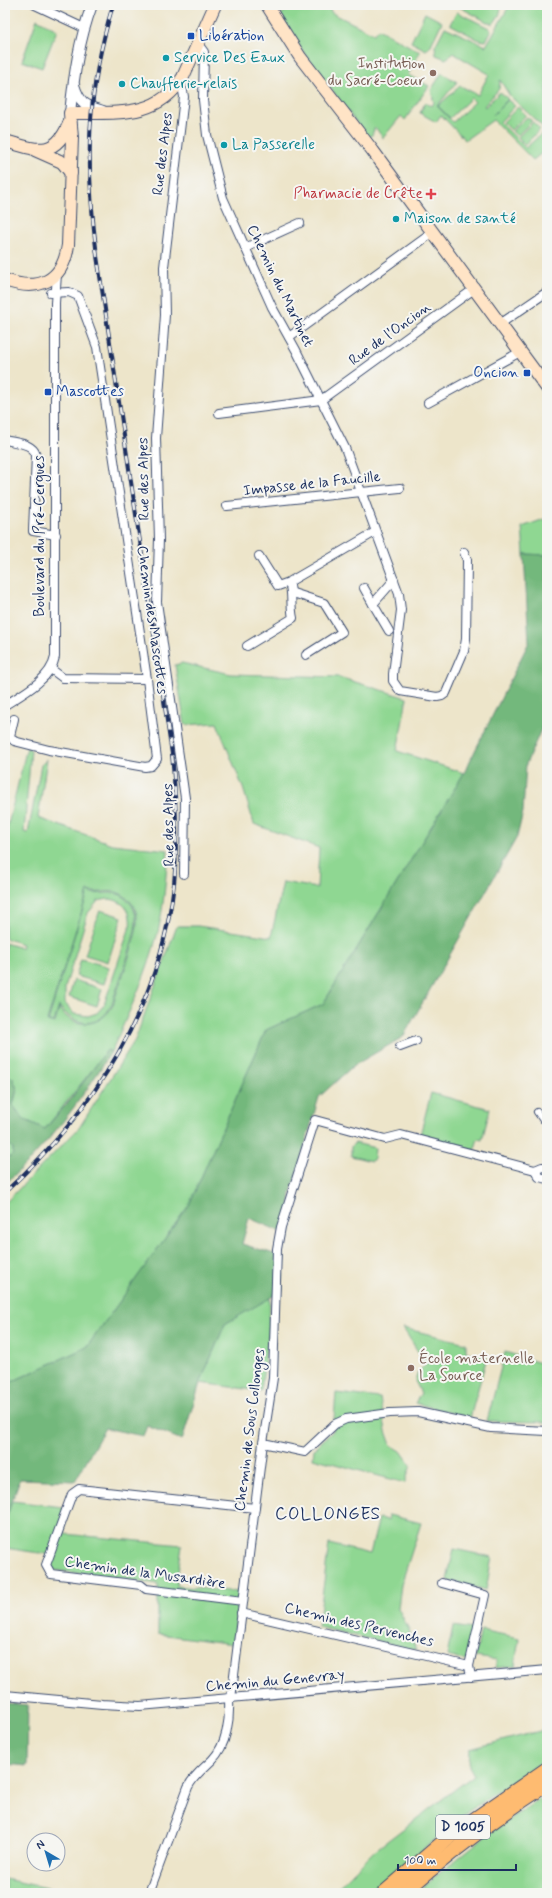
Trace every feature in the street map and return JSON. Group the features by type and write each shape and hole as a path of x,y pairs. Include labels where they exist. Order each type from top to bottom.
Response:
{"highway":[{"name":"D 1005","path":"384,1893 449,1837 547,1769"},
{"name":"D 1005","path":"403,1893 457,1847 547,1784"}],"main road":[{"path":"70,117 132,111 153,105 167,96 179,84 215,5"},
{"path":"267,5 304,62 547,388"},
{"path":"72,138 75,128 84,120 111,114"},
{"path":"5,280 24,286 38,285 50,289 66,258 68,245 72,138 70,117"},
{"path":"34,150 46,149 57,143 63,136 70,117"},
{"path":"5,142 34,150 62,162 70,173"}],"street":[{"path":"35,5 84,28"},
{"path":"70,117 77,58 84,28 92,5"},
{"name":"Chemin du Martinet","path":"198,44 204,52 203,100 212,159 223,198 272,307 289,337 345,448 401,602 393,681 400,691 430,696 442,696 446,693 464,651 466,640 467,560 464,552"},
{"path":"73,83 78,97 83,103 111,114"},
{"name":"Rue des Alpes","path":"179,84 183,91 184,97 164,267 165,315 156,438 159,539 157,602 185,798 184,874"},
{"path":"245,248 300,223"},
{"path":"289,337 432,233"},
{"name":"Boulevard du Pré-Cergues","path":"50,289 55,303 56,535 56,653 51,669"},
{"name":"Chemin des Mascottes","path":"14,719 10,736 14,742 145,767 151,766 156,762 157,756 147,679 97,347 80,298 72,292 50,289"},
{"name":"Rue de l'Oncion","path":"321,400 474,289"},
{"path":"500,324 547,292"},
{"path":"428,403 520,352"},
{"path":"220,412 321,400"},
{"path":"5,440 30,446 35,450 33,531 56,535"},
{"name":"Impasse de la Faucille","path":"227,506 361,494 400,488"},
{"path":"259,556 278,586 290,582 375,532"},
{"path":"373,604 389,583 394,580"},
{"path":"247,646 293,618 290,606 293,593 290,582"},
{"path":"364,588 389,631"},
{"path":"293,593 324,603 342,632 306,655"},
{"path":"5,705 42,678 51,669 63,678 147,679"},
{"path":"400,1047 416,1041"},
{"path":"537,1112 542,1119 547,1120"},
{"name":"Chemin de Sous Collonges","path":"149,1893 188,1787 195,1776 214,1759 222,1744 228,1725 230,1699 263,1443 273,1378 277,1250 281,1227 315,1120 385,1139 401,1135 535,1170"},
{"path":"547,1168 542,1167 535,1170 540,1177 547,1179"},
{"path":"263,1443 305,1452 335,1424 346,1419 397,1413 432,1414 491,1428 547,1431"},
{"name":"Chemin de la Musardière","path":"243,1601 146,1589 141,1585 51,1574 46,1565 72,1494 79,1489 255,1508"},
{"path":"442,1583 485,1595 470,1666 471,1677"},
{"name":"Chemin des Pervenches","path":"241,1613 470,1666"},
{"name":"Chemin du Genevray","path":"5,1695 119,1705 161,1705 547,1670"}],"green space":[{"path":"283,5 332,5 330,11 334,14 374,34 378,29 420,52 408,75 429,86 405,120 401,116 383,138 375,127 372,135 368,138 301,49 279,15 286,11"},
{"path":"456,5 502,5 499,16 493,24"},
{"path":"507,5 547,5 547,131 510,96 500,80 499,89 484,106 485,107 500,92 508,99 493,115 508,100 515,106 500,122 526,148 541,134 546,137 547,136 547,149 533,160 493,120 465,140 441,115 436,122 420,113 425,103 431,106 434,103 431,90 442,73 457,82 437,106 453,122 475,102 471,98 450,118 438,106 460,86 459,85 478,95 489,74 453,53 446,59 436,55 435,46 445,27 486,46 508,8"},
{"path":"457,12 489,28 491,31 486,41 479,40 450,24"},
{"path":"425,13 442,22 430,47 426,50 411,42"},
{"path":"37,19 57,30 42,68 22,61"},
{"path":"518,107 526,115 511,130 503,122"},
{"path":"527,117 532,121 517,136 512,131"},
{"path":"533,122 540,129 525,145 518,137"},
{"path":"547,518 547,555 524,554 522,527"},
{"path":"524,554 547,555 547,716 526,764 523,812 517,837 403,1037 353,1066 319,1097 291,1192 286,1234 249,1218 242,1244 284,1257 282,1291 225,1324 200,1383 182,1440 147,1426 143,1436 105,1428 75,1481 20,1479 5,1521 5,1389 9,1383 87,1347 189,1205 266,1030 323,1004 464,773 529,642"},
{"path":"182,663 231,674 339,677 407,698 397,751 464,773 323,1004 266,1030 189,1205 87,1347 9,1383 5,1389 5,1203 79,1128 135,1040 177,926 198,926 271,937 283,882 317,888 319,848 254,824 243,788 217,723 185,725 175,665"},
{"path":"27,747 31,750 24,832 28,833 41,765 47,759 38,818 112,844 168,850 166,881 160,922 154,948 124,1023 111,1052 108,1050 45,1129 23,1119 13,1105 17,1089 13,1079 5,1076 5,943 21,948 22,944 5,938 5,837","holes":["88,891 117,892 127,898 137,914 135,936 113,1005 108,1013 94,1022 79,1023 65,1015 59,1008 55,1023 47,1021"]},
{"path":"88,892 113,893 121,895 127,899 133,908 136,918 136,925 131,947 112,1004 101,1018 94,1022 87,1023 72,1018 59,1006 54,1022 48,1021","holes":["108,899 122,904 128,911 130,916 130,926 104,1005 97,1013 88,1016 74,1014 65,1003 65,988 88,913 98,901"]},
{"path":"100,910 122,917 108,962 85,955"},
{"path":"81,959 109,967 104,984 76,976"},
{"path":"74,980 102,989 97,1006 69,997"},
{"path":"107,1050 111,1052 76,1105 50,1138 5,1184 5,1162 13,1154 13,1148 5,1142 5,1076 13,1078 17,1089 13,1105 23,1119 45,1129 70,1100"},
{"path":"431,1093 490,1109 482,1140 478,1139 474,1151 420,1135"},
{"path":"5,1142 13,1148 13,1154 5,1162"},
{"path":"355,1143 375,1148 374,1159 371,1161 351,1156 351,1146"},
{"path":"270,1297 269,1329 261,1391 200,1383 225,1324"},
{"path":"403,1328 466,1343 466,1352 487,1357 470,1418 415,1403 421,1393 415,1381 418,1372 426,1364"},
{"path":"505,1352 547,1365 547,1422 487,1421"},
{"path":"336,1393 380,1398 386,1431 391,1445 401,1451 411,1465 405,1483 313,1458 314,1449 333,1431"},
{"path":"12,1501 63,1507 64,1534 182,1545 176,1586 239,1592 233,1644 158,1634 158,1584 53,1570 46,1554 5,1548 5,1521"},
{"path":"389,1515 421,1523 401,1585 398,1608 409,1630 416,1650 318,1627 329,1544 370,1554 379,1518 388,1520"},
{"path":"454,1549 492,1557 486,1590 447,1580"},
{"path":"453,1626 473,1629 467,1661 447,1656"},
{"path":"481,1630 519,1638 515,1666 495,1668 497,1660 475,1657"},
{"path":"5,1703 28,1705 27,1766 6,1764 5,1766"},
{"path":"547,1725 547,1759 466,1813 373,1893 332,1893 374,1851 474,1775 469,1766 470,1749 540,1731"},
{"path":"547,1794 547,1893 415,1893 488,1834"},
{"path":"5,1879 70,1893 5,1893"}],"railway":[{"path":"5,1192 38,1160 67,1127 94,1091 118,1053 138,1014 154,972 166,929 174,884 176,819 172,754 93,222 90,129 97,69 113,5"}],"place":[{"name":"Libération","path":"191,36"},
{"name":"Service Des Eaux","path":"166,58"},
{"name":"Institution du Sacré-Coeur","path":"433,73"},
{"name":"Chaufferie-relais","path":"122,84"},
{"name":"La Passerelle","path":"224,145"},
{"name":"Pharmacie de Crête","path":"431,194"},
{"name":"Maison de santé","path":"396,219"},
{"name":"Oncion","path":"527,373"},
{"name":"Mascottes","path":"48,392"},
{"name":"École maternelle La Source","path":"411,1368"}],"district":[{"name":"COLLONGES","path":"328,1514"}]}
